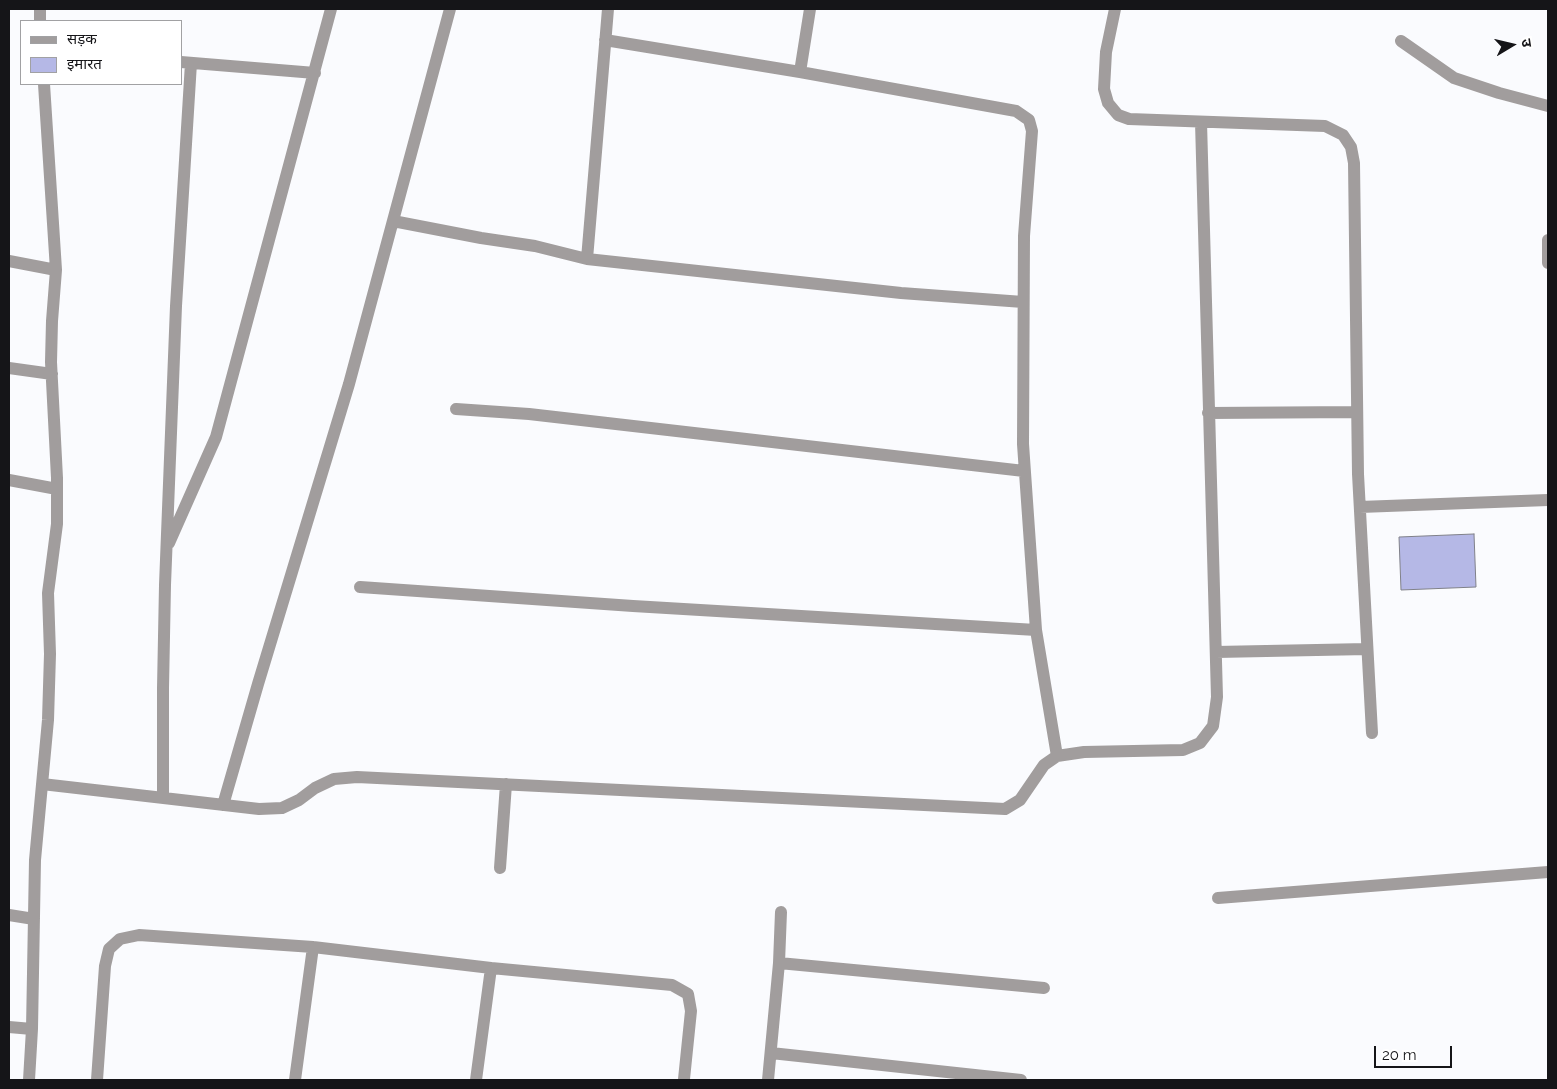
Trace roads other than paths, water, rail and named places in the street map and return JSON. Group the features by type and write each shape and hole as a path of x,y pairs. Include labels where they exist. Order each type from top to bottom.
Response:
{"street":[{"path":"166,550 216,437 331,9"},
{"path":"223,805 349,384 450,9"},
{"path":"587,259 608,9"},
{"path":"800,72 810,9"},
{"path":"1115,9 1106,52 1104,88 1108,103 1118,115 1129,119 1326,126 1343,135 1351,147 1354,163 1360,507 1372,733"},
{"path":"606,40 800,72 1016,111 1029,120 1032,131 1024,236 1023,302 1022,398 1024,471 1036,630 1057,756"},
{"path":"1401,41 1454,78 1499,93 1548,106"},
{"path":"163,798 166,550 186,62 315,73"},
{"path":"28,1080 32,1029 35,860 48,720 50,654 48,593 56,524 57,489 52,374 52,321 56,270 44,85"},
{"path":"42,784 259,809 282,808 334,779 357,777 1005,810 1020,800 1044,765 1057,756 1084,752 1183,750 1200,743 1213,726 1217,697 1200,122"},
{"path":"393,221 535,246 587,259 901,294 1023,302"},
{"path":"1548,240 1548,263"},
{"path":"9,261 56,270"},
{"path":"9,368 52,374"},
{"path":"456,409 529,414 1024,471"},
{"path":"1208,413 1357,412"},
{"path":"9,480 57,489"},
{"path":"1360,507 1548,500"},
{"path":"360,587 1036,630"},
{"path":"1216,652 1368,649"},
{"path":"500,868 506,784"},
{"path":"1218,898 1548,872"},
{"path":"768,1080 779,963 781,912"},
{"path":"9,915 34,919"},
{"path":"97,1080 105,966 109,949 120,939 139,935 313,947 491,968 672,985 688,994 691,1011 684,1079"},
{"path":"295,1080 313,947"},
{"path":"779,963 1044,988"},
{"path":"476,1080 491,968"},
{"path":"9,1027 32,1029"},
{"path":"771,1053 1021,1080"}]}
